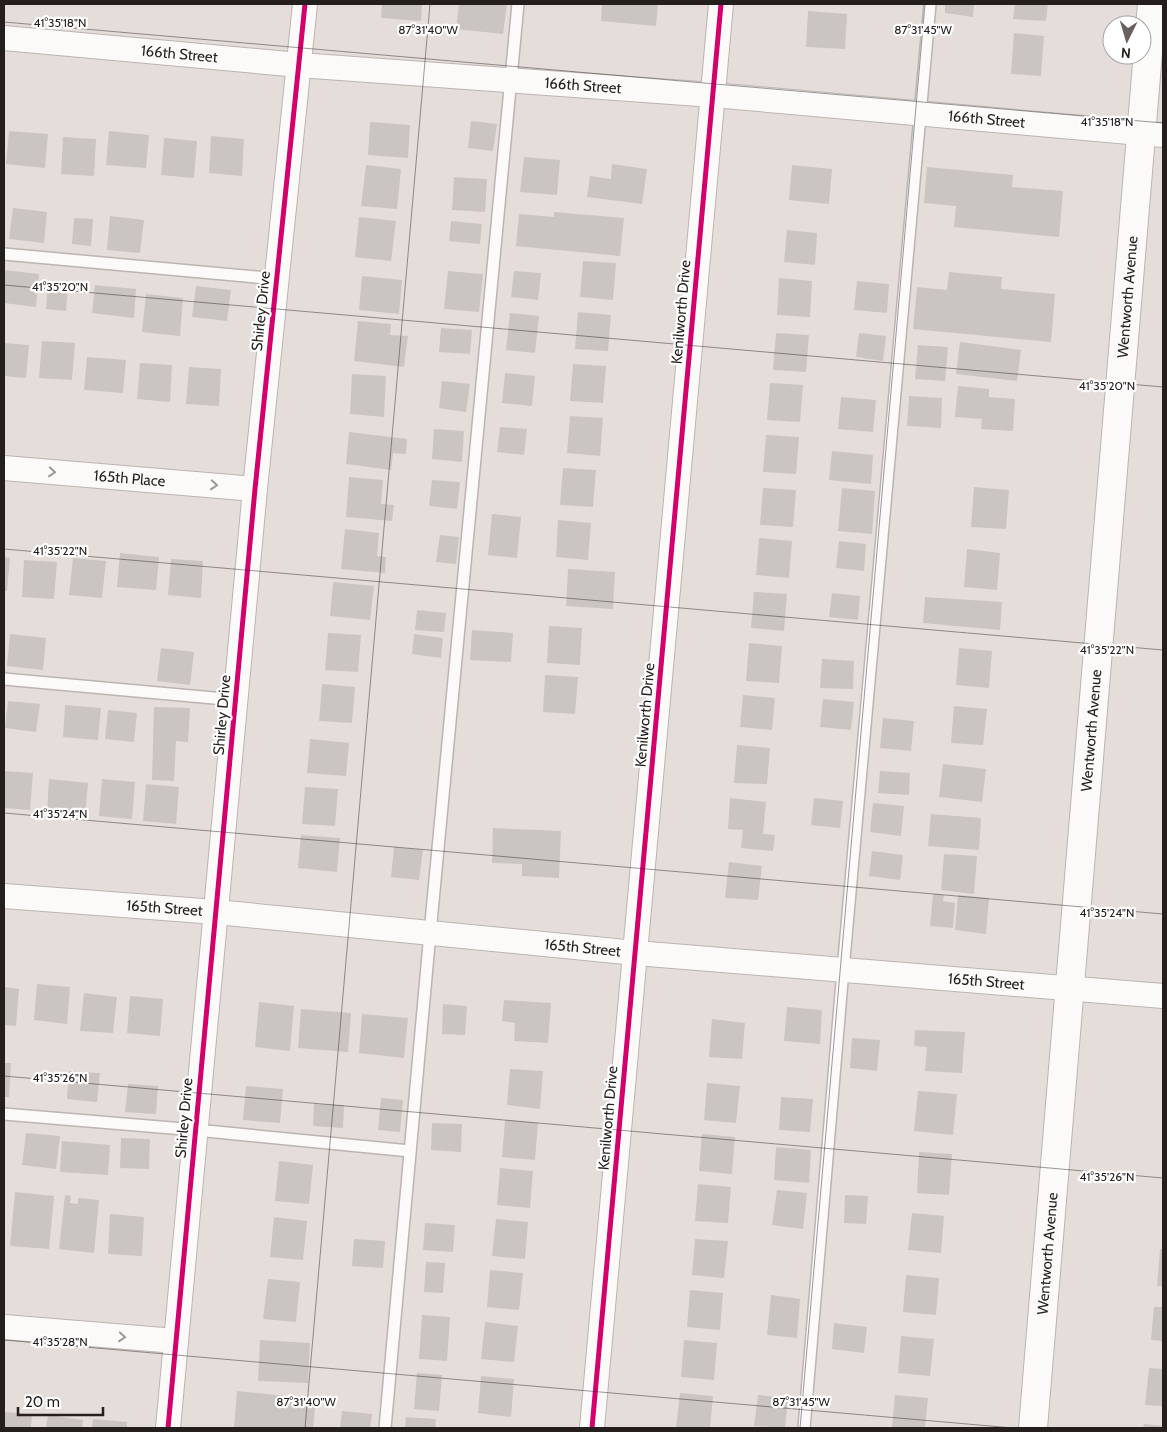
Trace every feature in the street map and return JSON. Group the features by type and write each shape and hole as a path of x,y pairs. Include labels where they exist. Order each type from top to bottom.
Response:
{"street":[{"name":"Shirley Drive","path":"168,1428 255,489 305,4"},
{"name":"Kenilworth Drive","path":"592,1428 721,4"},
{"name":"Wentworth Avenue","path":"1034,1428 1070,988 1152,134 1152,4"},
{"name":"166th Street","path":"4,38 299,65 713,95 1152,134"},
{"name":"165th Place","path":"4,468 255,489"},
{"name":"165th Street","path":"4,896 216,912 636,953 1163,996"},
{"path":"4,1327 176,1341"}],"lane":[{"path":"385,1428 518,4"},
{"path":"804,1428 843,970 930,4"},
{"path":"4,254 277,279"},
{"path":"4,679 236,700"},
{"path":"4,1114 410,1151"}],"building":[{"path":"382,4 422,4 421,21 381,18"},
{"path":"459,4 507,4 503,34 456,29"},
{"path":"602,4 658,4 656,26 601,21"},
{"path":"945,4 974,4 973,17 945,13"},
{"path":"1015,4 1048,4 1046,21 1013,19"},
{"path":"808,11 847,14 845,49 806,47"},
{"path":"1014,33 1044,36 1041,76 1011,74"},
{"path":"471,121 497,124 493,151 468,148"},
{"path":"370,122 410,125 408,158 368,155"},
{"path":"9,131 48,134 45,168 6,164"},
{"path":"109,131 149,135 146,168 106,165"},
{"path":"211,136 244,139 242,176 209,173"},
{"path":"63,137 96,139 94,176 61,174"},
{"path":"164,138 197,141 194,178 161,175"},
{"path":"524,157 560,160 557,195 520,192"},
{"path":"612,164 647,169 642,204 587,197 590,176 611,179"},
{"path":"366,165 401,169 397,209 361,206"},
{"path":"792,165 832,169 829,204 789,200"},
{"path":"927,167 1013,175 1012,187 1063,191 1059,237 954,227 956,206 924,203"},
{"path":"454,177 487,179 485,212 452,210"},
{"path":"13,208 47,212 44,243 9,239"},
{"path":"554,212 624,218 620,256 516,246 519,214 554,217"},
{"path":"110,216 144,220 140,253 107,250"},
{"path":"359,217 396,221 391,261 355,257"},
{"path":"74,218 93,219 91,246 72,244"},
{"path":"451,221 482,224 480,244 449,241"},
{"path":"787,230 817,233 815,265 784,262"},
{"path":"583,261 616,263 613,300 580,297"},
{"path":"4,270 39,274 36,307 4,303"},
{"path":"448,271 483,274 479,312 444,309"},
{"path":"514,271 541,273 538,300 511,297"},
{"path":"949,272 1002,277 1001,289 1055,294 1051,342 913,329 917,287 947,290"},
{"path":"362,276 402,280 399,314 359,310"},
{"path":"779,278 812,281 810,317 777,315"},
{"path":"857,281 889,284 887,313 854,310"},
{"path":"48,282 68,284 66,311 46,309"},
{"path":"95,285 136,289 134,318 92,313"},
{"path":"196,286 231,290 227,321 192,317"},
{"path":"146,294 183,298 180,336 142,332"},
{"path":"578,312 611,315 608,351 575,349"},
{"path":"510,313 539,316 535,353 506,350"},
{"path":"358,321 391,324 390,335 408,336 404,367 354,361"},
{"path":"441,328 472,330 470,354 439,352"},
{"path":"776,333 809,335 806,372 773,370"},
{"path":"859,333 886,336 883,361 856,357"},
{"path":"42,341 75,343 72,380 39,378"},
{"path":"960,342 1021,350 1017,381 956,374"},
{"path":"4,343 29,345 26,378 4,376"},
{"path":"918,345 948,347 945,381 915,379"},
{"path":"87,357 126,360 123,393 84,390"},
{"path":"140,363 172,365 170,402 137,399"},
{"path":"573,364 606,366 603,403 570,401"},
{"path":"189,367 221,369 219,406 186,404"},
{"path":"505,373 535,376 532,406 502,403"},
{"path":"352,374 386,376 384,417 350,414"},
{"path":"442,381 470,384 466,412 439,408"},
{"path":"770,383 803,385 800,422 767,420"},
{"path":"958,386 989,389 989,397 1015,399 1013,431 981,429 982,419 955,417"},
{"path":"909,396 942,398 941,428 907,426"},
{"path":"841,397 876,400 873,432 838,429"},
{"path":"570,416 603,418 600,456 567,453"},
{"path":"500,427 527,429 524,455 497,452"},
{"path":"434,429 464,431 462,462 432,459"},
{"path":"349,432 407,439 406,454 393,453 391,470 346,464"},
{"path":"766,435 799,437 796,474 763,472"},
{"path":"832,451 873,455 871,484 829,480"},
{"path":"563,468 596,470 593,507 560,505"},
{"path":"349,477 383,480 381,504 394,505 392,521 346,517"},
{"path":"432,480 460,482 457,509 429,506"},
{"path":"974,487 1009,490 1006,529 971,527"},
{"path":"763,488 796,490 793,527 760,525"},
{"path":"842,488 875,491 872,534 838,531"},
{"path":"492,514 521,517 517,558 488,555"},
{"path":"558,520 591,523 588,560 556,557"},
{"path":"345,529 379,533 377,556 386,557 385,573 341,569"},
{"path":"440,535 459,537 456,564 436,562"},
{"path":"759,538 792,541 789,578 756,575"},
{"path":"839,541 866,544 864,571 836,568"},
{"path":"967,549 1000,553 997,590 964,587"},
{"path":"120,553 159,557 156,590 117,587"},
{"path":"4,557 10,558 7,591 4,591"},
{"path":"73,558 106,561 102,598 69,595"},
{"path":"171,559 203,561 201,598 168,595"},
{"path":"24,560 57,562 54,599 22,597"},
{"path":"568,569 615,572 613,609 566,606"},
{"path":"333,582 374,586 370,620 330,616"},
{"path":"754,592 787,594 784,631 751,628"},
{"path":"832,593 860,596 858,620 829,617"},
{"path":"925,597 1002,602 1000,630 923,623"},
{"path":"417,610 446,613 444,632 415,630"},
{"path":"549,626 582,628 580,665 547,663"},
{"path":"472,630 513,633 511,662 470,660"},
{"path":"328,633 361,635 358,672 325,670"},
{"path":"10,634 46,638 43,670 7,666"},
{"path":"414,634 443,638 441,658 412,654"},
{"path":"749,643 782,646 779,683 746,681"},
{"path":"161,648 194,652 190,685 157,681"},
{"path":"959,648 992,651 989,688 956,685"},
{"path":"822,659 854,661 853,689 820,688"},
{"path":"545,675 578,677 575,714 543,712"},
{"path":"322,684 355,687 352,723 319,721"},
{"path":"743,695 775,698 772,730 740,727"},
{"path":"823,699 854,702 851,730 820,727"},
{"path":"8,701 40,704 36,732 5,728"},
{"path":"65,705 101,708 98,740 63,737"},
{"path":"954,706 987,709 983,745 951,743"},
{"path":"154,707 190,708 188,742 176,741 174,781 152,780"},
{"path":"108,710 137,713 134,742 105,739"},
{"path":"883,718 914,721 911,751 880,748"},
{"path":"310,739 349,743 346,776 307,773"},
{"path":"737,745 770,748 767,784 734,783"},
{"path":"943,764 986,769 982,802 939,797"},
{"path":"4,771 33,773 30,810 4,808"},
{"path":"880,771 910,773 909,795 878,793"},
{"path":"49,779 88,783 85,815 47,812"},
{"path":"102,779 135,782 132,819 99,816"},
{"path":"146,784 179,787 176,824 143,821"},
{"path":"305,787 338,789 335,826 302,824"},
{"path":"730,798 766,802 763,834 775,835 773,851 741,848 743,830 728,829"},
{"path":"814,798 843,801 840,828 811,825"},
{"path":"873,803 904,806 901,836 870,832"},
{"path":"931,814 981,818 979,850 928,846"},
{"path":"493,828 561,831 559,878 522,876 522,864 492,863"},
{"path":"301,835 340,838 337,872 298,868"},
{"path":"394,847 423,850 419,880 391,877"},
{"path":"872,851 903,855 900,880 869,876"},
{"path":"944,854 977,856 974,894 941,890"},
{"path":"729,862 762,866 758,900 725,898"},
{"path":"933,894 944,895 943,901 955,903 953,928 930,926"},
{"path":"958,895 989,898 986,934 955,930"},
{"path":"37,984 70,987 67,1024 34,1020"},
{"path":"4,987 19,989 16,1026 4,1025"},
{"path":"84,993 117,997 113,1033 80,1031"},
{"path":"130,996 163,999 160,1036 127,1033"},
{"path":"504,1000 551,1003 548,1043 514,1041 515,1023 502,1021"},
{"path":"259,1002 294,1006 290,1051 255,1047"},
{"path":"443,1004 467,1006 465,1035 442,1034"},
{"path":"787,1007 822,1010 820,1044 784,1041"},
{"path":"301,1009 351,1013 348,1052 298,1048"},
{"path":"362,1014 408,1018 404,1058 359,1053"},
{"path":"712,1019 745,1023 742,1059 709,1057"},
{"path":"915,1030 965,1032 962,1073 925,1071 927,1047 914,1046"},
{"path":"852,1038 880,1040 877,1071 850,1068"},
{"path":"4,1063 11,1063 9,1097 4,1097"},
{"path":"510,1069 543,1071 540,1109 507,1105"},
{"path":"69,1071 100,1073 97,1102 67,1099"},
{"path":"707,1083 740,1086 736,1123 704,1120"},
{"path":"128,1084 158,1086 156,1114 125,1112"},
{"path":"246,1086 283,1089 280,1123 243,1120"},
{"path":"918,1091 957,1094 953,1135 914,1131"},
{"path":"781,1097 813,1099 810,1132 779,1130"},
{"path":"381,1098 403,1100 400,1132 378,1130"},
{"path":"314,1104 344,1105 343,1128 313,1126"},
{"path":"505,1120 538,1123 535,1160 502,1157"},
{"path":"432,1123 462,1124 461,1152 431,1150"},
{"path":"26,1133 60,1136 56,1169 22,1165"},
{"path":"702,1134 735,1137 732,1174 699,1171"},
{"path":"121,1138 150,1139 149,1169 120,1168"},
{"path":"62,1141 110,1145 108,1175 60,1172"},
{"path":"776,1147 811,1150 809,1183 774,1180"},
{"path":"919,1152 952,1154 949,1195 917,1193"},
{"path":"279,1161 313,1165 309,1204 275,1201"},
{"path":"500,1168 533,1171 530,1208 497,1205"},
{"path":"698,1184 731,1187 728,1223 695,1221"},
{"path":"777,1190 807,1193 803,1229 772,1225"},
{"path":"15,1192 54,1196 49,1249 10,1246"},
{"path":"65,1195 71,1196 70,1203 78,1204 78,1198 99,1200 94,1253 59,1249"},
{"path":"845,1195 868,1196 866,1224 844,1223"},
{"path":"912,1213 944,1216 941,1253 908,1250"},
{"path":"110,1214 144,1217 142,1256 108,1254"},
{"path":"274,1217 307,1221 303,1260 270,1257"},
{"path":"496,1219 528,1222 525,1259 492,1256"},
{"path":"425,1223 455,1225 453,1252 423,1250"},
{"path":"354,1239 385,1241 383,1268 352,1266"},
{"path":"695,1239 728,1241 724,1278 692,1275"},
{"path":"1160,1249 1163,1249 1163,1286 1157,1286"},
{"path":"426,1262 445,1263 443,1293 424,1292"},
{"path":"490,1270 523,1273 519,1310 487,1307"},
{"path":"906,1275 939,1278 936,1315 903,1312"},
{"path":"268,1279 300,1282 296,1322 263,1319"},
{"path":"690,1290 723,1293 720,1330 687,1327"},
{"path":"771,1295 800,1299 797,1338 767,1335"},
{"path":"1154,1307 1163,1307 1163,1341 1151,1340"},
{"path":"422,1315 450,1317 447,1361 419,1359"},
{"path":"485,1322 518,1326 514,1362 481,1359"},
{"path":"834,1323 867,1327 864,1353 832,1349"},
{"path":"901,1336 934,1339 930,1376 898,1373"},
{"path":"260,1340 310,1343 308,1383 258,1381"},
{"path":"684,1340 717,1343 714,1380 681,1377"},
{"path":"1149,1368 1163,1369 1163,1406 1145,1405"},
{"path":"417,1373 442,1375 439,1411 414,1409"},
{"path":"481,1376 514,1379 511,1417 478,1413"},
{"path":"237,1391 316,1399 313,1428 234,1427"},
{"path":"680,1393 713,1396 710,1428 676,1428"},
{"path":"758,1395 788,1398 785,1428 754,1426"},
{"path":"895,1395 928,1398 925,1428 892,1428"},
{"path":"342,1411 372,1414 370,1428 340,1428"},
{"path":"4,1412 32,1414 31,1428 4,1428"},
{"path":"48,1415 83,1420 82,1428 46,1428"},
{"path":"406,1417 436,1419 435,1428 405,1428"},
{"path":"93,1419 127,1422 127,1428 92,1428"},
{"path":"1144,1424 1163,1426 1163,1428 1143,1428"}],"cycle path":[{"path":"168,1428 255,489 305,4"},
{"path":"592,1428 721,4"}]}
